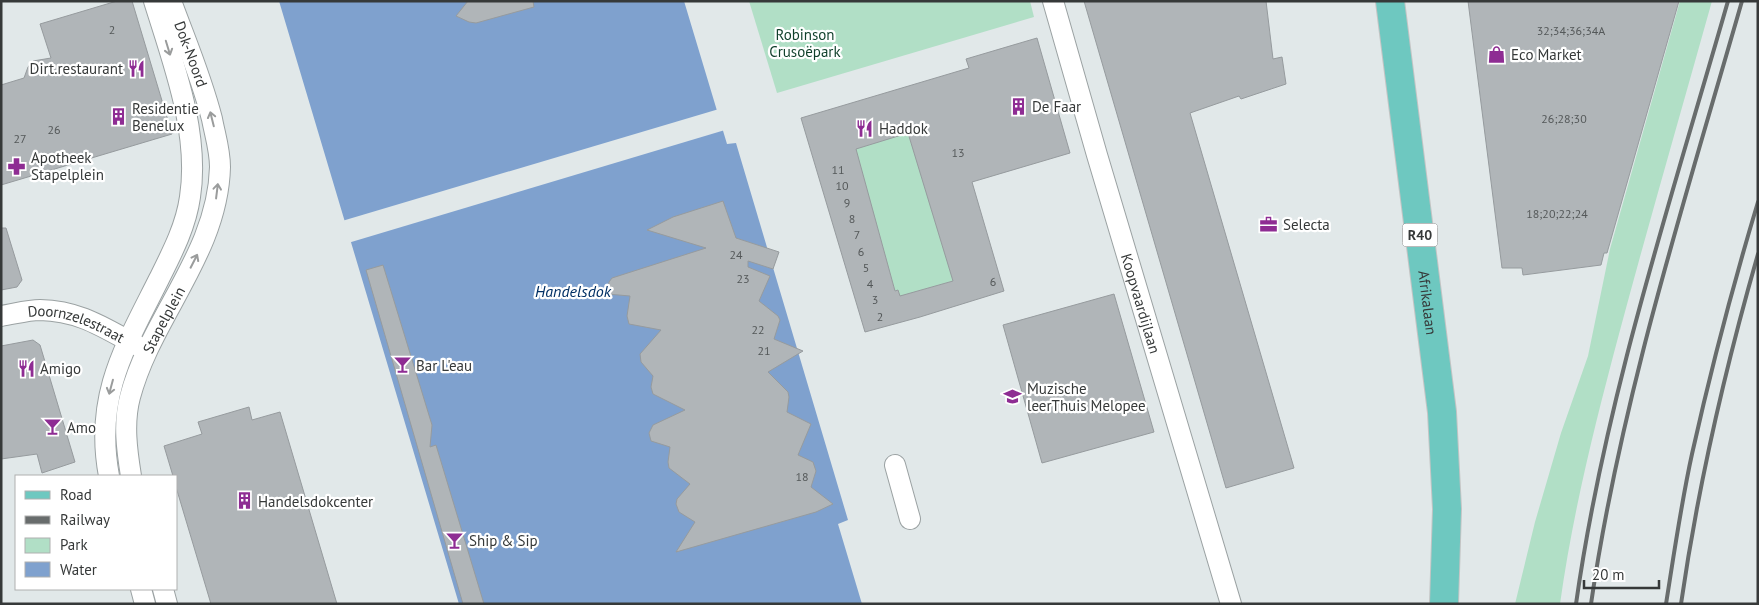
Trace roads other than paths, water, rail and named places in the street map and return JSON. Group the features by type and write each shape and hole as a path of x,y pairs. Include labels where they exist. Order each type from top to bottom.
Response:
{"main road":[{"name":"Afrikalaan","path":"1390,1 1442,412 1447,509 1444,604"}],"street":[{"name":"Dok-Noord","path":"154,1 186,108 192,167"},
{"name":"Dok-Noord","path":"171,1 203,85 219,149 220,167"},
{"name":"Koopvaardijlaan","path":"1053,1 1102,173 1231,604"},
{"name":"Stapelplein","path":"109,475 105,431 108,400 115,373 127,340 167,263 182,228 190,200 193,177 192,167"},
{"name":"Stapelplein","path":"130,475 127,452 129,399 147,351 197,256 214,214 220,167"},
{"name":"Doornzelestraat","path":"1,316 38,310 68,313 91,320 147,351"},
{"path":"895,465 910,519"},
{"path":"141,590 145,604"},
{"path":"163,590 167,604"}],"water":[{"name":"Handelsdok","path":"279,1 684,1 727,144 736,143 848,520 838,524 862,604 459,604"}],"railway":[{"path":"1576,604 1604,451 1622,376 1663,225 1728,1"},
{"path":"1591,604 1619,451 1637,375 1677,225 1742,1"},
{"path":"1666,604 1684,492 1699,422 1731,296 1758,202"},
{"path":"1681,604 1704,472 1734,341 1758,254"}],"place":[{"name":"Eco Market","path":"1497,54"},
{"name":"Dirt.restaurant","path":"137,68"},
{"name":"De Faar","path":"1018,106"},
{"name":"Residentie Benelux","path":"118,117"},
{"name":"Haddok","path":"865,128"},
{"name":"Apotheek Stapelplein","path":"17,166"},
{"name":"Selecta","path":"1269,224"},
{"name":"Bar L'eau","path":"402,365"},
{"name":"Amigo","path":"26,368"},
{"name":"Muzische leerThuis Melopee","path":"1013,397"},
{"name":"Amo","path":"53,427"},
{"name":"Handelsdokcenter","path":"244,501"},
{"name":"Ship & Sip","path":"455,540"}],"park label":[{"name":"Robinson Crusoëpark","path":"805,42"}]}
